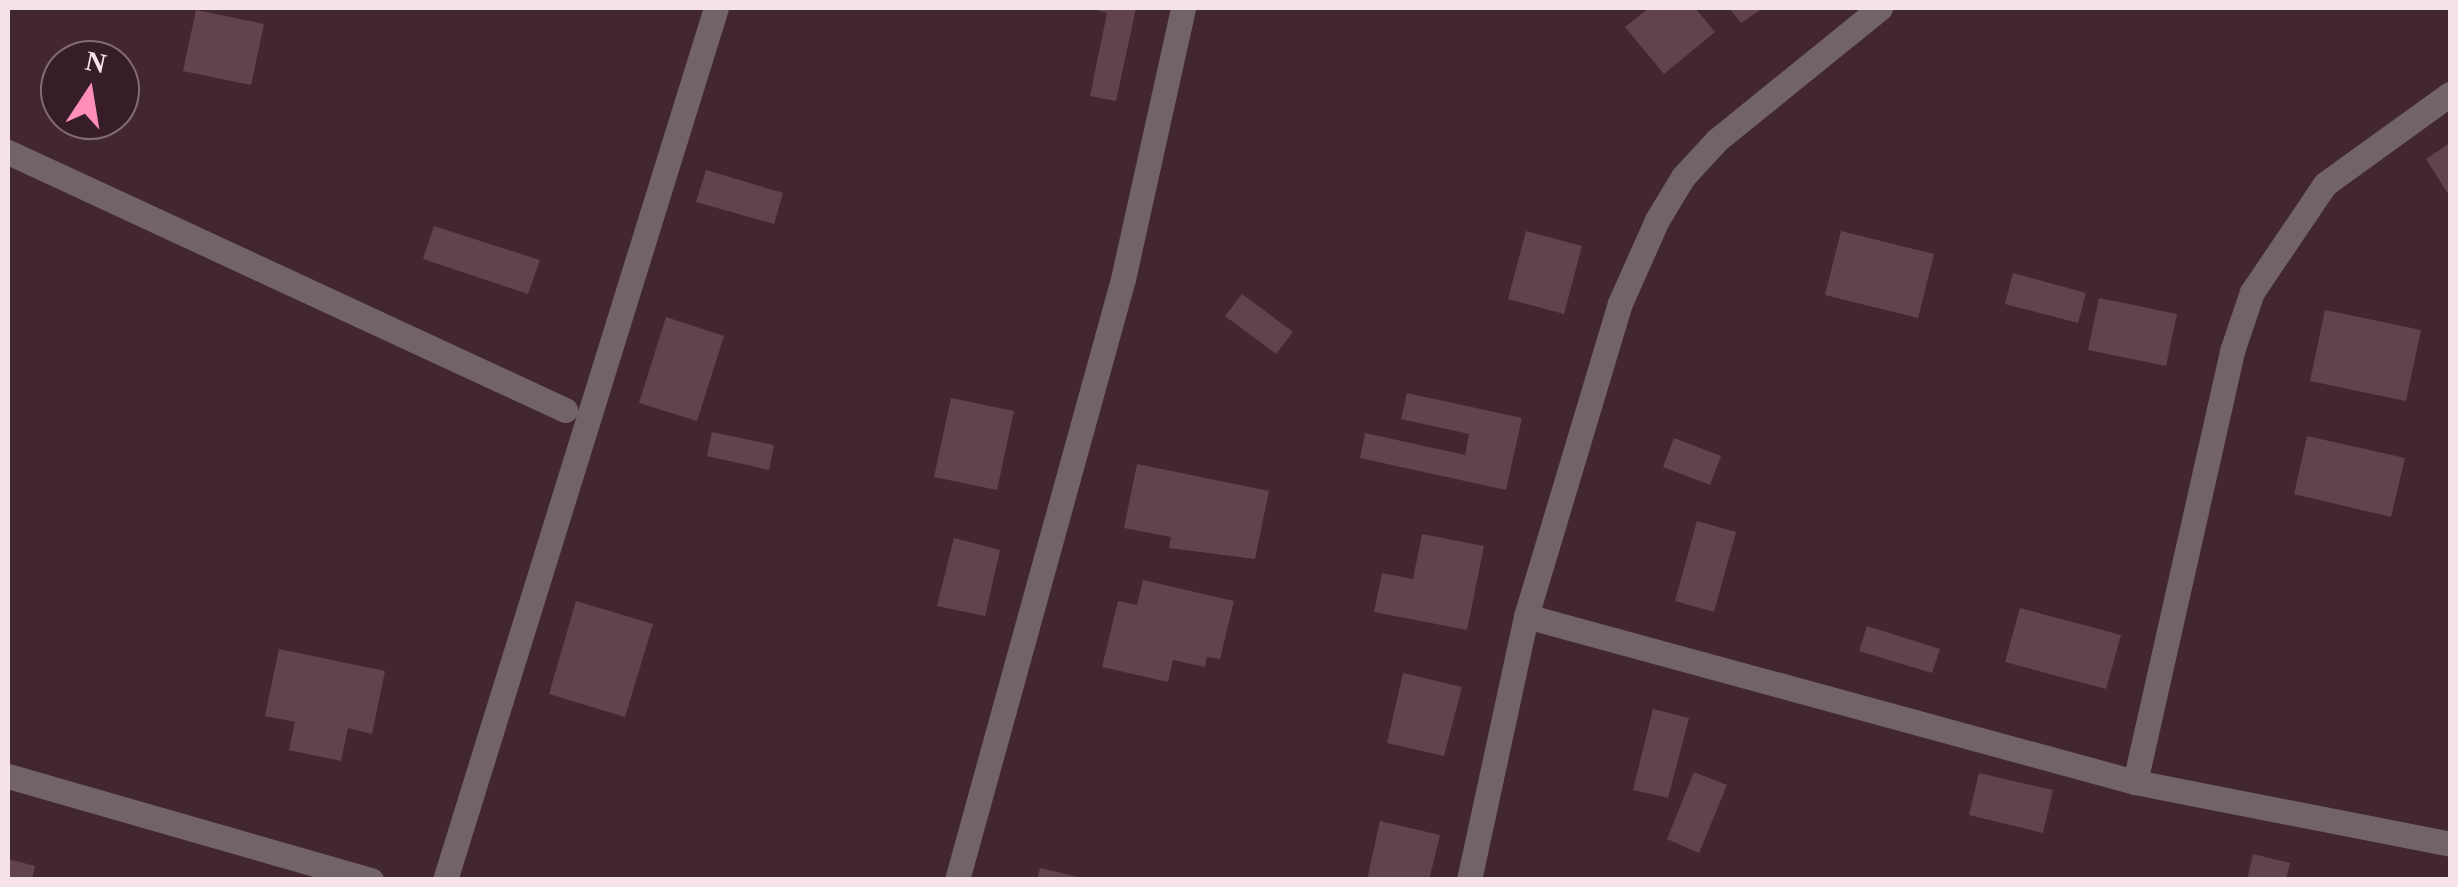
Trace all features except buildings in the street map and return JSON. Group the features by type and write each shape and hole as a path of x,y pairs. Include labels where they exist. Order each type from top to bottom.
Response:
{"street":[{"path":"445,880 716,8"},
{"path":"957,880 1123,280 1183,8"},
{"path":"1468,880 1526,616 1620,303 1657,220 1683,178 1718,140 1880,8"},
{"path":"2135,782 2232,351 2252,292 2325,184 2450,94"},
{"path":"8,152 565,410"},
{"path":"1526,616 2135,782 2450,844"},
{"path":"8,776 371,880"}]}
